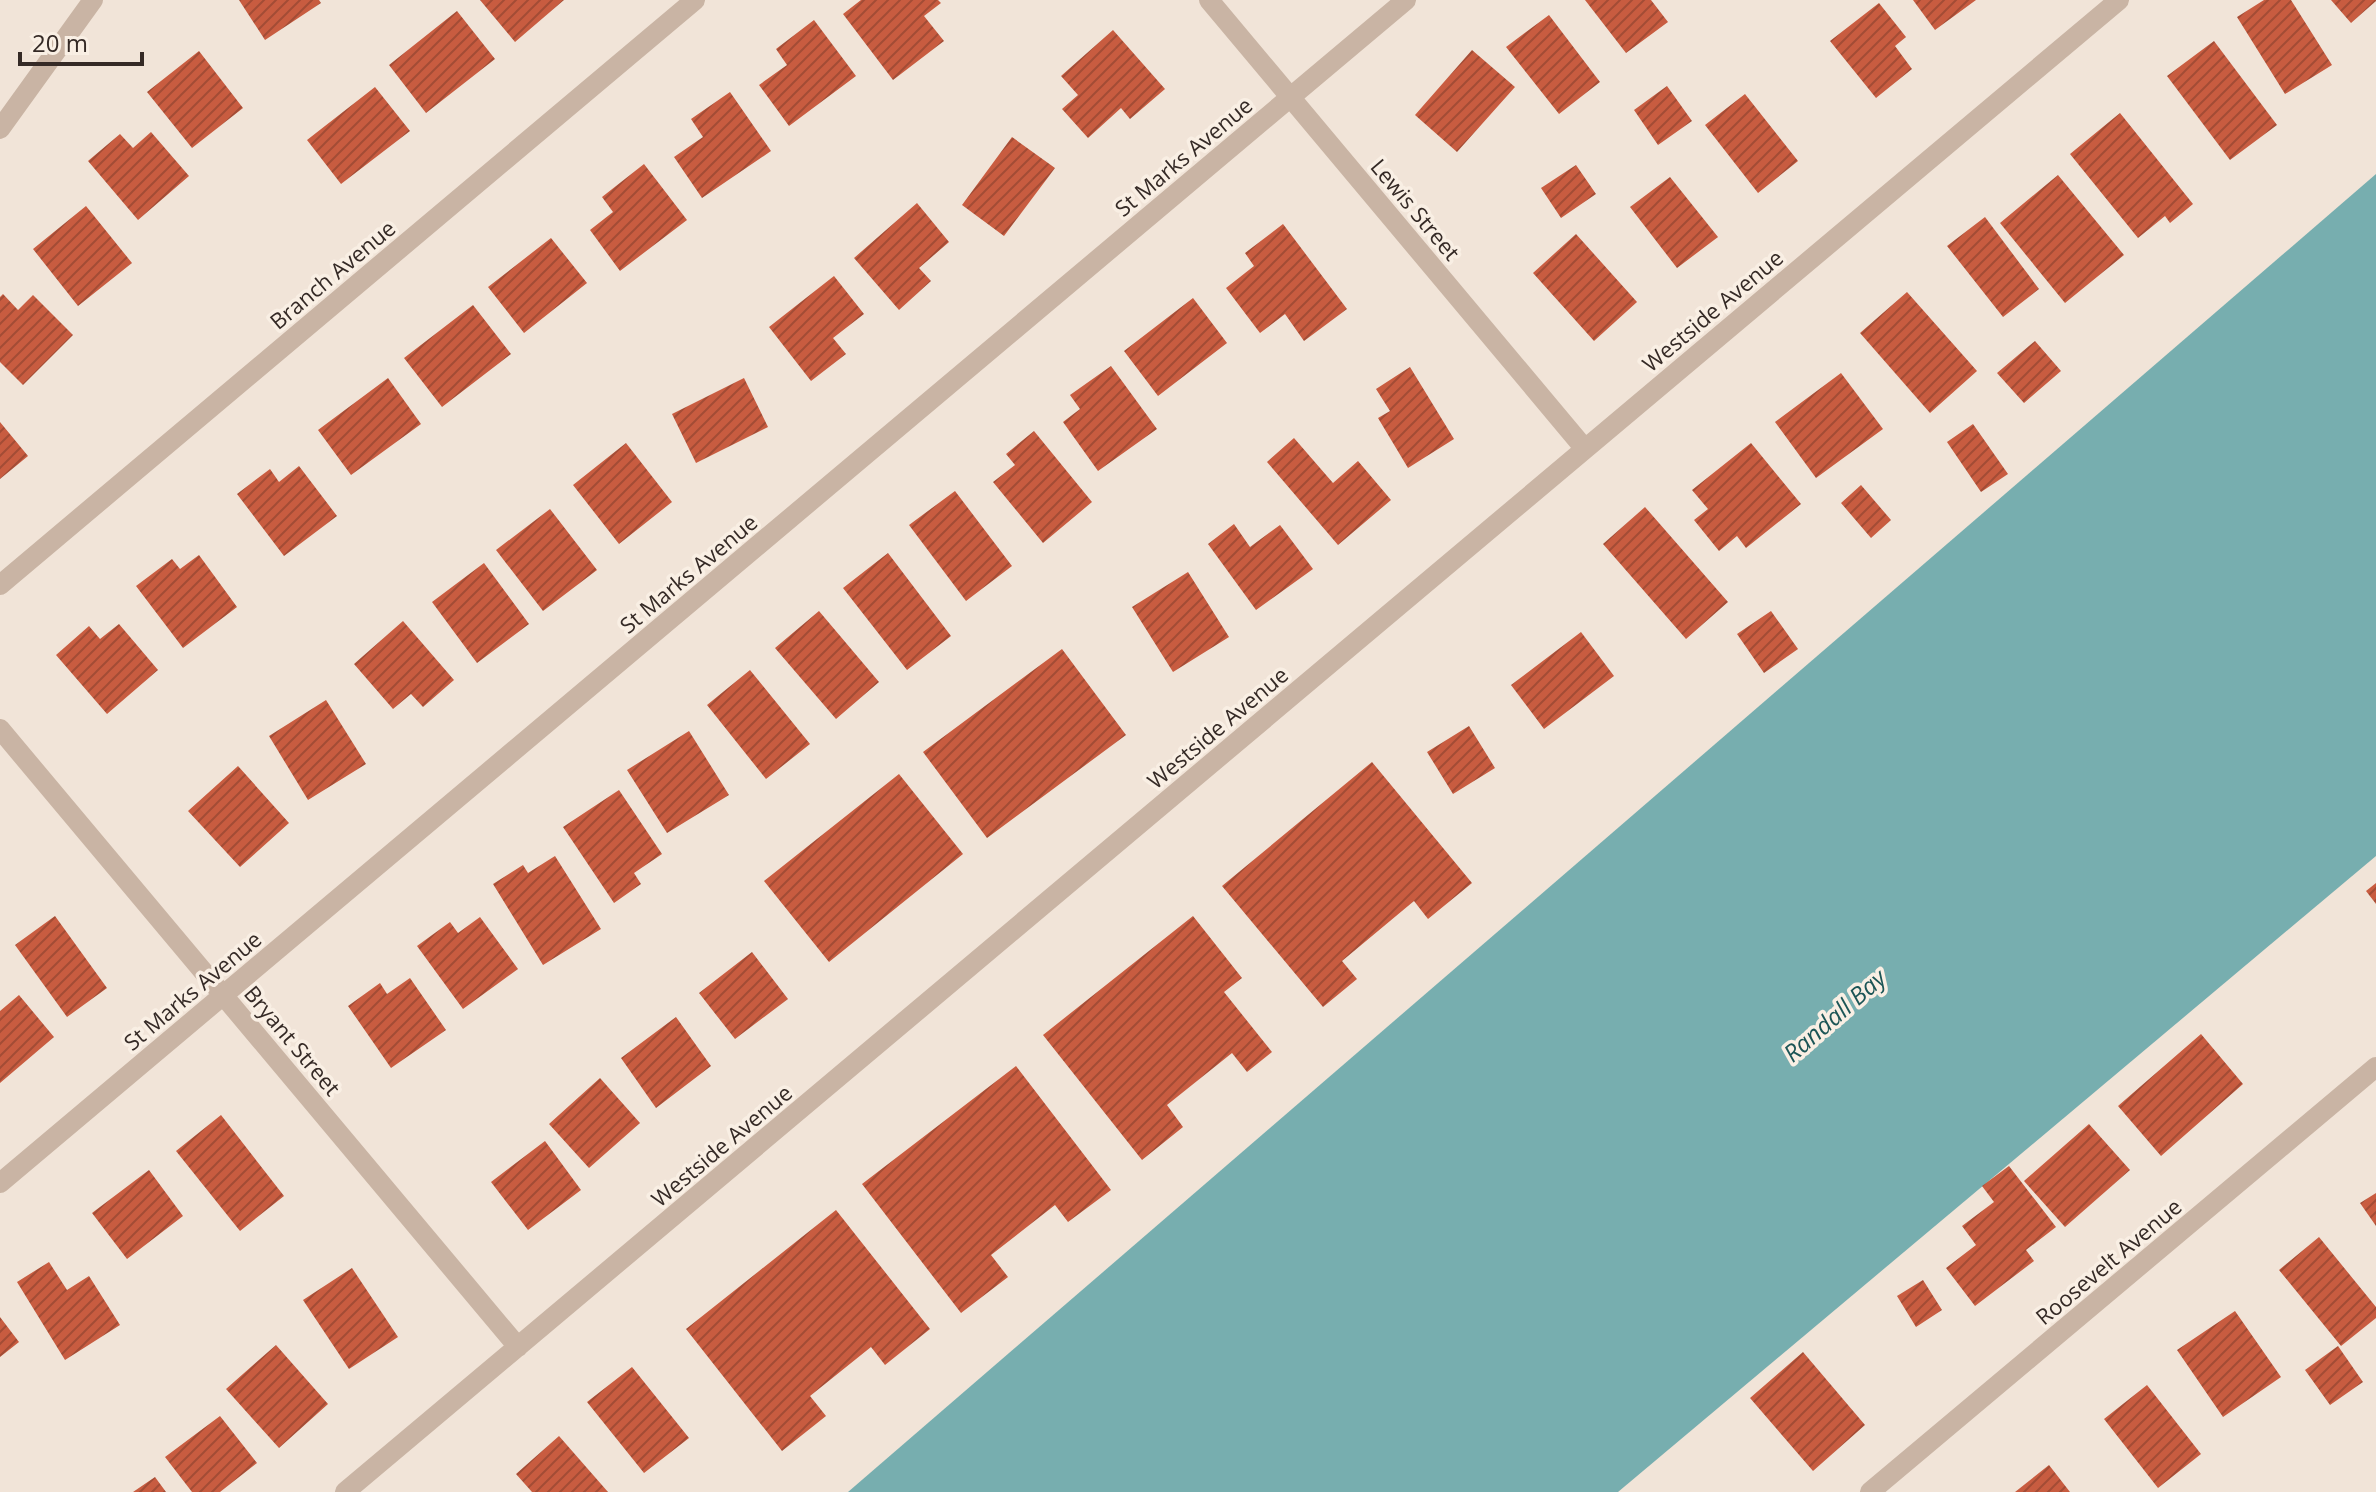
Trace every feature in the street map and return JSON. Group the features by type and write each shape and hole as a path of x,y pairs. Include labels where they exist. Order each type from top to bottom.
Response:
{"street":[{"path":"0,129 93,0"},
{"name":"Branch Avenue","path":"0,585 695,0"},
{"name":"Lewis Street","path":"1209,0 1585,449"},
{"name":"St Marks Avenue","path":"0,1183 1406,0"},
{"name":"Westside Avenue","path":"345,1492 2119,0"},
{"name":"Bryant Street","path":"0,729 518,1347"},
{"name":"Roosevelt Avenue","path":"1870,1492 2376,1067"}],"water":[{"name":"Randall Bay","path":"2376,174 2376,856 1618,1492 848,1492"}],"building":[{"path":"239,0 319,0 321,3 265,40"},
{"path":"480,0 564,0 515,42"},
{"path":"861,0 938,0 941,3 924,16 944,41 893,80 843,14"},
{"path":"1585,0 1651,0 1668,22 1626,53"},
{"path":"1913,0 1976,0 1935,30"},
{"path":"2264,0 2291,0 2332,65 2285,94 2237,17"},
{"path":"2331,0 2376,0 2376,1 2351,23"},
{"path":"1879,3 1906,37 1895,46 1912,69 1876,98 1830,41"},
{"path":"457,11 495,59 426,113 389,65"},
{"path":"1549,15 1600,82 1559,114 1506,47"},
{"path":"814,20 856,76 789,126 759,85 787,65 776,49"},
{"path":"1113,30 1165,89 1130,119 1121,108 1088,138 1062,109 1078,95 1061,76"},
{"path":"2214,41 2277,125 2230,160 2167,76"},
{"path":"1472,50 1515,87 1457,152 1415,115"},
{"path":"199,51 243,108 192,148 147,92"},
{"path":"1667,86 1692,121 1658,145 1634,110"},
{"path":"375,87 410,131 341,184 307,140"},
{"path":"730,92 771,151 702,198 674,157 703,137 691,119"},
{"path":"1745,94 1798,161 1758,193 1705,125"},
{"path":"2120,113 2193,204 2170,223 2165,216 2138,238 2070,154"},
{"path":"151,132 189,176 138,220 88,161 120,134 133,148"},
{"path":"1012,137 1055,168 1004,236 962,205"},
{"path":"644,164 687,220 620,271 590,230 613,212 602,197"},
{"path":"1576,165 1596,194 1561,218 1541,188"},
{"path":"2058,175 2124,255 2065,303 2000,223"},
{"path":"1670,177 1718,237 1677,268 1630,207"},
{"path":"917,203 949,242 919,268 931,281 899,310 854,258"},
{"path":"86,206 132,263 78,306 33,249"},
{"path":"1985,217 2039,289 2003,317 1947,246"},
{"path":"1283,224 1347,309 1304,341 1285,314 1260,333 1226,288 1254,266 1245,253"},
{"path":"1576,234 1637,302 1594,341 1533,273"},
{"path":"551,238 587,283 524,333 488,287"},
{"path":"834,276 864,314 833,338 846,354 811,381 769,327"},
{"path":"1907,292 1977,371 1930,413 1860,333"},
{"path":"3,294 18,310 33,295 73,335 23,385 0,362 0,297"},
{"path":"1193,298 1227,343 1158,396 1124,351"},
{"path":"473,305 511,354 442,407 404,358"},
{"path":"2035,341 2061,371 2024,403 1997,373"},
{"path":"1111,366 1157,429 1098,471 1063,422 1080,409 1070,395"},
{"path":"1410,367 1454,439 1408,468 1378,418 1390,411 1376,389"},
{"path":"1841,373 1883,429 1816,478 1775,422"},
{"path":"388,378 421,424 351,475 318,430"},
{"path":"744,378 768,427 696,463 672,414"},
{"path":"0,422 28,456 0,479"},
{"path":"1973,424 2008,474 1981,492 1947,442"},
{"path":"1034,431 1092,502 1043,543 993,482 1015,465 1006,454"},
{"path":"1294,438 1333,483 1358,461 1391,500 1338,545 1267,462"},
{"path":"626,443 672,502 619,544 573,485"},
{"path":"1751,443 1801,504 1746,548 1737,536 1719,551 1694,520 1708,509 1692,490"},
{"path":"299,466 337,516 284,556 237,494 270,469 279,482"},
{"path":"1861,485 1891,520 1871,538 1841,503"},
{"path":"955,491 1012,566 966,601 909,525"},
{"path":"1645,507 1728,602 1686,639 1603,544"},
{"path":"550,509 597,570 543,611 496,550"},
{"path":"1234,524 1250,547 1280,525 1313,569 1256,610 1208,544"},
{"path":"888,553 951,636 907,670 843,588"},
{"path":"199,555 237,607 183,648 136,586 172,559 180,569"},
{"path":"484,563 529,624 477,663 432,602"},
{"path":"1188,572 1229,637 1173,672 1132,607"},
{"path":"819,611 879,682 836,719 775,648"},
{"path":"1771,611 1798,649 1764,673 1737,634"},
{"path":"403,621 454,680 423,707 411,694 393,709 354,664"},
{"path":"119,624 158,670 107,714 56,655 89,626 100,639"},
{"path":"1581,632 1614,676 1544,729 1511,685"},
{"path":"1062,649 1126,735 987,838 923,752"},
{"path":"750,670 810,744 766,779 707,705"},
{"path":"326,700 366,764 308,800 269,736"},
{"path":"1469,726 1495,768 1453,794 1427,752"},
{"path":"689,731 729,795 667,833 627,770"},
{"path":"1372,762 1472,883 1428,919 1414,901 1342,961 1357,979 1323,1007 1222,886"},
{"path":"238,766 289,823 240,867 188,811"},
{"path":"899,774 963,854 829,962 764,881"},
{"path":"619,790 662,854 634,873 641,884 614,903 563,827"},
{"path":"555,856 601,929 543,965 493,884 523,865 528,873"},
{"path":"2376,883 2376,904 2366,891"},
{"path":"55,916 107,988 67,1017 15,945"},
{"path":"1193,916 1242,978 1224,992 1272,1052 1247,1072 1232,1053 1167,1105 1183,1127 1142,1160 1043,1035"},
{"path":"480,917 518,969 463,1009 417,946 450,922 458,933"},
{"path":"752,952 788,999 735,1039 699,993"},
{"path":"410,978 446,1030 391,1068 348,1006 380,983 387,994"},
{"path":"19,995 54,1037 0,1083 0,1011"},
{"path":"676,1017 711,1066 656,1108 621,1058"},
{"path":"2201,1034 2243,1084 2161,1156 2118,1106"},
{"path":"1016,1066 1111,1190 1068,1222 1055,1205 991,1255 1008,1277 961,1313 862,1184"},
{"path":"600,1078 640,1123 589,1168 549,1124"},
{"path":"221,1115 284,1196 240,1231 176,1151"},
{"path":"2089,1124 2130,1170 2065,1227 2024,1181"},
{"path":"545,1141 581,1190 528,1230 491,1182"},
{"path":"2009,1166 2056,1227 2026,1250 2034,1261 1975,1306 1946,1268 1976,1245 1962,1226 1994,1202 1982,1186"},
{"path":"149,1170 183,1216 127,1259 92,1213"},
{"path":"2376,1193 2376,1226 2360,1203"},
{"path":"836,1210 930,1329 885,1365 871,1347 810,1396 826,1416 782,1451 686,1329"},
{"path":"2319,1237 2376,1307 2376,1318 2341,1346 2279,1270"},
{"path":"49,1262 67,1290 89,1276 120,1325 65,1360 17,1282"},
{"path":"352,1268 398,1337 349,1369 303,1300"},
{"path":"1923,1280 1942,1310 1916,1327 1897,1296"},
{"path":"2235,1311 2281,1377 2223,1417 2177,1350"},
{"path":"0,1317 19,1342 0,1357"},
{"path":"276,1345 328,1404 279,1448 226,1389"},
{"path":"2338,1346 2363,1382 2330,1405 2305,1370"},
{"path":"1803,1352 1865,1425 1813,1471 1750,1398"},
{"path":"632,1367 689,1438 644,1473 587,1402"},
{"path":"2147,1385 2201,1454 2158,1488 2104,1419"},
{"path":"220,1416 257,1463 220,1492 192,1492 165,1457"},
{"path":"559,1436 608,1492 532,1492 516,1474"},
{"path":"2049,1465 2070,1492 2015,1492"},
{"path":"155,1477 166,1492 133,1492"}]}
